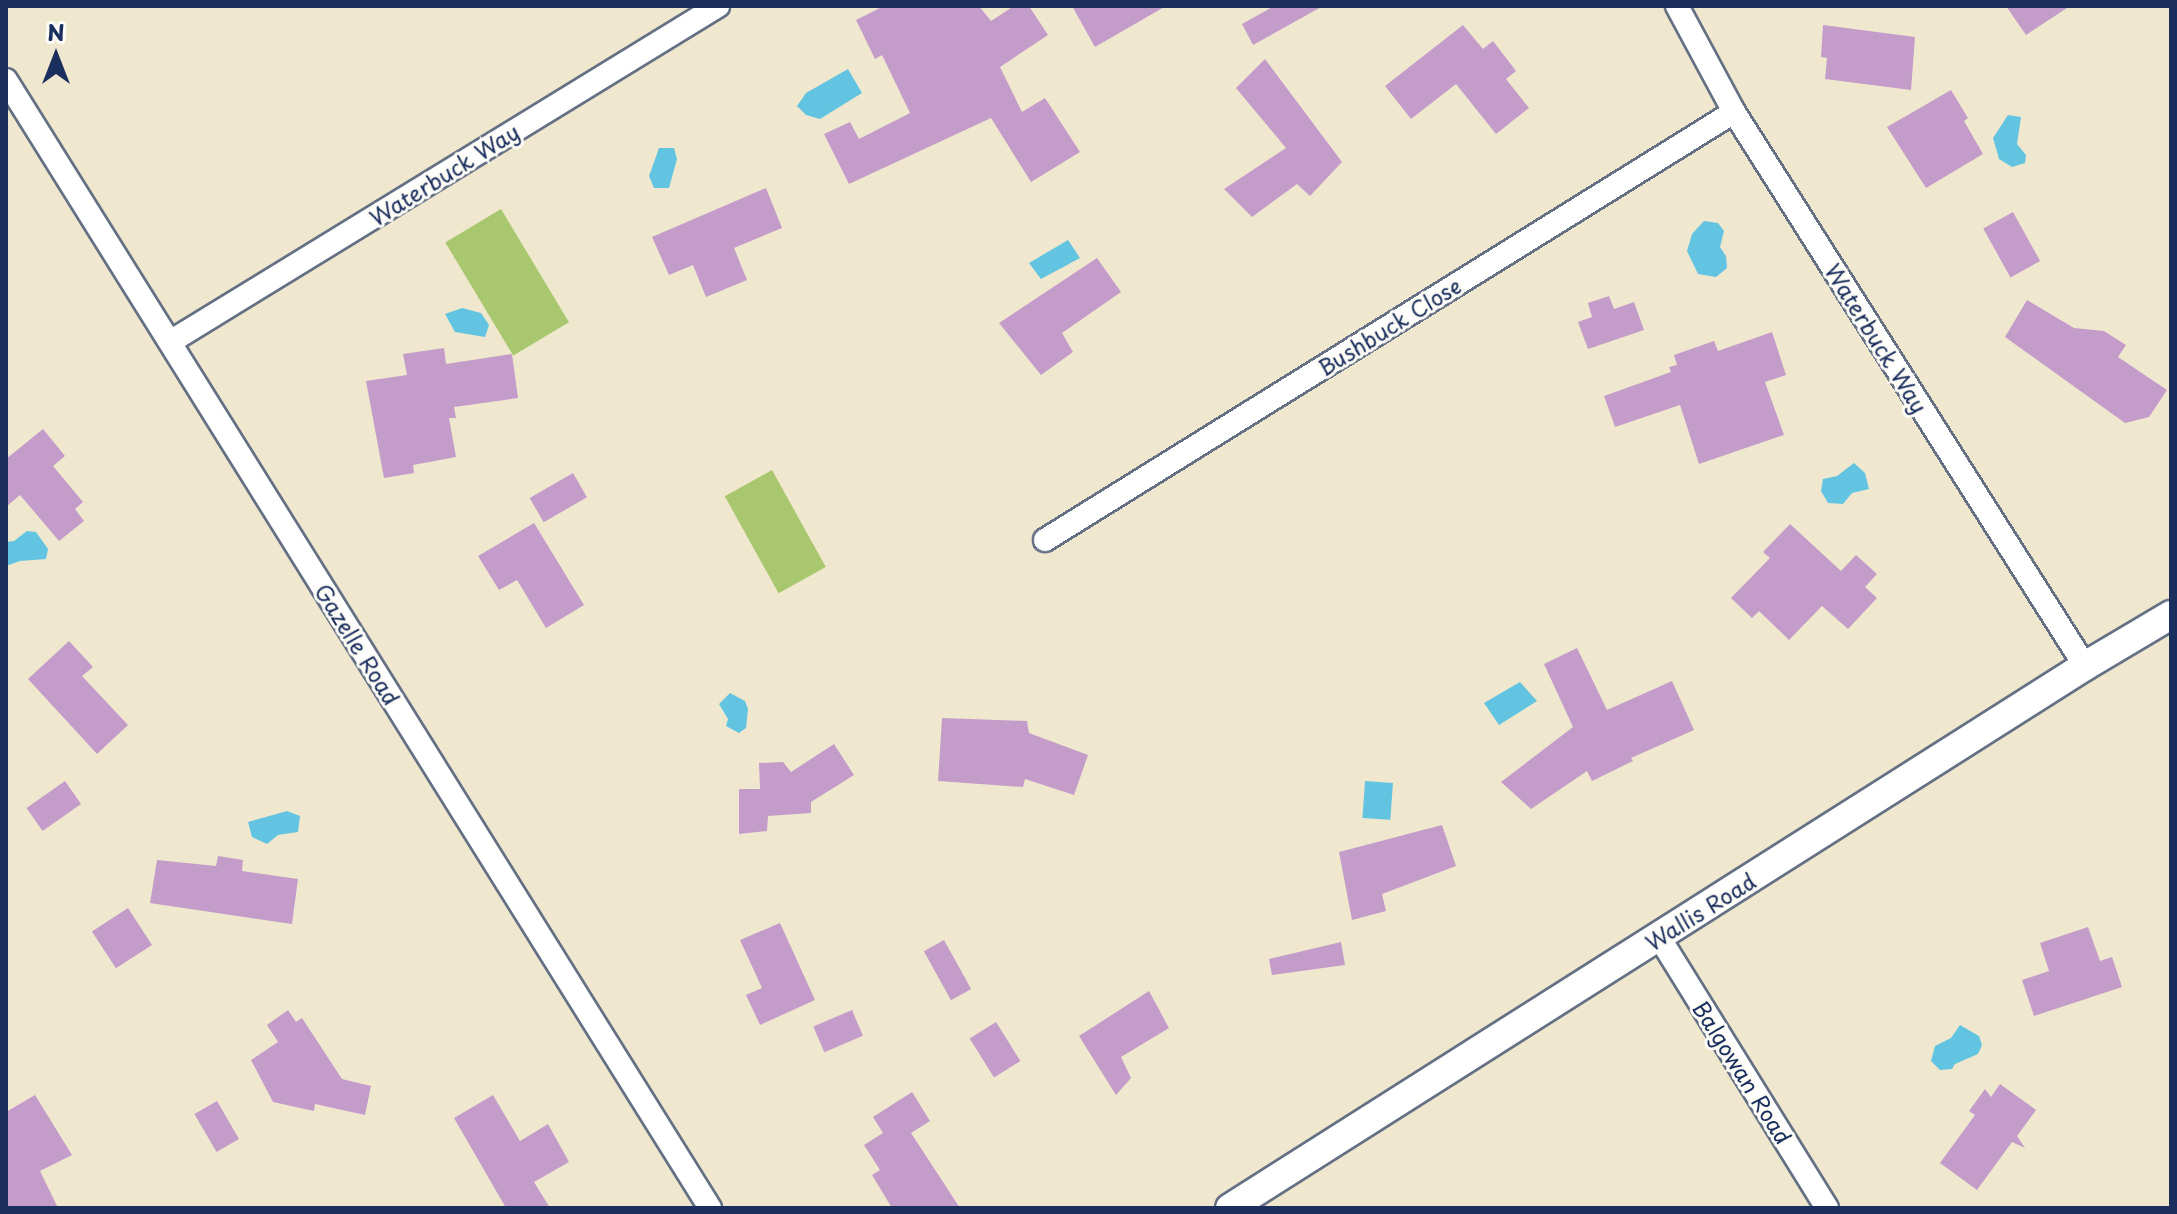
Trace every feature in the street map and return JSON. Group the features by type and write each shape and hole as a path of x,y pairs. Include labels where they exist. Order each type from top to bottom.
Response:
{"street":[{"name":"Waterbuck Way","path":"170,342 718,6"},
{"name":"Waterbuck Way","path":"1677,6 1734,112 2085,666"},
{"name":"Gazelle Road","path":"6,80 710,1208"},
{"name":"Bushbuck Close","path":"1045,540 1734,112"},
{"name":"Wallis Road","path":"1230,1208 2085,666 2171,615"},
{"name":"Balgowan Road","path":"1659,937 1827,1208"}],"green space":[{"path":"501,209 569,322 513,356 445,242"},
{"path":"772,470 826,567 779,593 725,496"}],"water":[{"path":"848,69 862,93 820,119 806,115 797,106 806,93"},
{"path":"2008,115 2021,117 2017,144 2026,155 2025,163 2012,167 1999,159 1993,138"},
{"path":"659,148 674,148 677,159 669,188 654,188 649,176"},
{"path":"1704,221 1718,223 1724,231 1720,247 1726,256 1727,268 1716,277 1698,274 1687,251 1692,234"},
{"path":"1068,240 1080,258 1041,279 1029,263"},
{"path":"462,308 481,313 489,325 485,337 455,332 445,314"},
{"path":"1854,463 1865,473 1869,489 1852,493 1843,504 1828,503 1821,491 1823,479 1837,476"},
{"path":"27,531 36,532 48,549 46,559 20,561 6,566 6,542 14,541"},
{"path":"1520,682 1537,701 1499,725 1484,703"},
{"path":"730,693 745,701 748,709 746,728 739,733 726,726 728,719 719,704"},
{"path":"1365,781 1393,783 1390,820 1362,818"},
{"path":"287,811 300,816 298,832 278,835 267,844 252,837 248,822"},
{"path":"1960,1025 1979,1036 1982,1045 1978,1054 1955,1064 1952,1069 1940,1070 1931,1061 1935,1046 1951,1038"}],"building":[{"path":"884,6 979,6 991,21 1014,6 1029,6 1048,35 1000,67 1022,112 1045,98 1080,152 1031,182 991,118 849,184 824,134 850,122 859,139 910,113 882,55 875,59 856,20"},
{"path":"1072,6 1166,6 1095,47"},
{"path":"1274,6 1323,6 1253,45 1242,24"},
{"path":"2006,6 2070,6 2026,35"},
{"path":"1463,25 1483,49 1493,41 1516,71 1506,79 1529,108 1496,134 1456,84 1411,119 1385,86"},
{"path":"1823,25 1915,37 1911,90 1825,79 1827,58 1821,57"},
{"path":"1265,59 1342,162 1310,196 1297,184 1252,217 1224,189 1286,148 1236,88"},
{"path":"1951,90 1968,118 1964,121 1983,154 1926,188 1887,127"},
{"path":"766,188 782,228 734,248 747,280 706,297 693,265 669,275 652,237"},
{"path":"2013,212 2040,261 2010,277 1983,228"},
{"path":"1097,258 1121,292 1062,333 1073,352 1041,375 999,323"},
{"path":"1609,296 1614,309 1634,302 1644,330 1588,349 1578,322 1592,317 1588,303"},
{"path":"2027,300 2074,328 2104,331 2126,345 2118,357 2167,390 2149,417 2125,423 2005,337"},
{"path":"1772,332 1786,375 1765,382 1784,435 1699,464 1680,405 1615,427 1604,396 1671,372 1669,367 1677,365 1674,355 1714,341 1718,351"},
{"path":"444,348 446,364 512,354 518,398 454,407 456,418 449,418 456,457 413,465 414,473 384,478 366,381 407,375 403,354"},
{"path":"43,429 65,456 53,466 83,502 75,509 84,521 59,541 20,495 6,507 6,459"},
{"path":"573,473 587,497 544,522 530,498"},
{"path":"534,523 584,605 546,628 517,580 499,590 478,556"},
{"path":"1790,524 1841,571 1856,555 1877,574 1865,587 1877,598 1848,629 1822,606 1789,640 1759,611 1752,618 1731,598 1770,558 1763,552"},
{"path":"69,641 93,667 82,676 128,725 97,754 28,679"},
{"path":"1577,648 1607,710 1672,681 1694,730 1631,758 1633,761 1592,781 1587,771 1531,809 1501,782 1573,727 1544,664"},
{"path":"942,718 1027,721 1029,733 1088,755 1074,795 1025,779 1023,787 938,781"},
{"path":"834,744 854,775 811,802 811,813 768,816 767,831 739,834 739,789 760,789 759,763 783,762 791,772"},
{"path":"65,781 81,804 43,831 26,808"},
{"path":"1442,825 1456,866 1382,894 1386,911 1352,920 1339,852"},
{"path":"218,856 243,860 242,871 298,879 292,924 150,903 157,860 216,866"},
{"path":"128,908 152,945 116,968 92,931"},
{"path":"780,923 815,1000 760,1025 746,995 762,988 740,940"},
{"path":"2088,927 2100,961 2112,957 2122,987 2034,1016 2022,980 2049,971 2040,943"},
{"path":"944,940 971,989 951,1000 924,951"},
{"path":"1341,942 1345,965 1272,975 1269,959"},
{"path":"1149,991 1169,1028 1121,1057 1131,1078 1116,1095 1079,1036"},
{"path":"288,1010 296,1022 302,1018 342,1079 371,1086 365,1115 315,1104 314,1111 273,1102 251,1060 278,1042 267,1025"},
{"path":"852,1010 863,1036 824,1052 813,1026"},
{"path":"996,1022 1020,1061 994,1077 970,1038"},
{"path":"2000,1084 2036,1110 2017,1136 2025,1148 2012,1142 1977,1190 1940,1163 1975,1115 1969,1111 1985,1089 1991,1097"},
{"path":"912,1092 930,1121 911,1133 960,1208 892,1208 872,1175 880,1170 864,1145 883,1133 873,1117"},
{"path":"35,1095 72,1155 40,1171 58,1208 6,1208 6,1112"},
{"path":"493,1095 520,1141 548,1124 569,1162 534,1182 550,1208 506,1208 454,1118"},
{"path":"217,1101 239,1139 216,1152 194,1114"}]}
